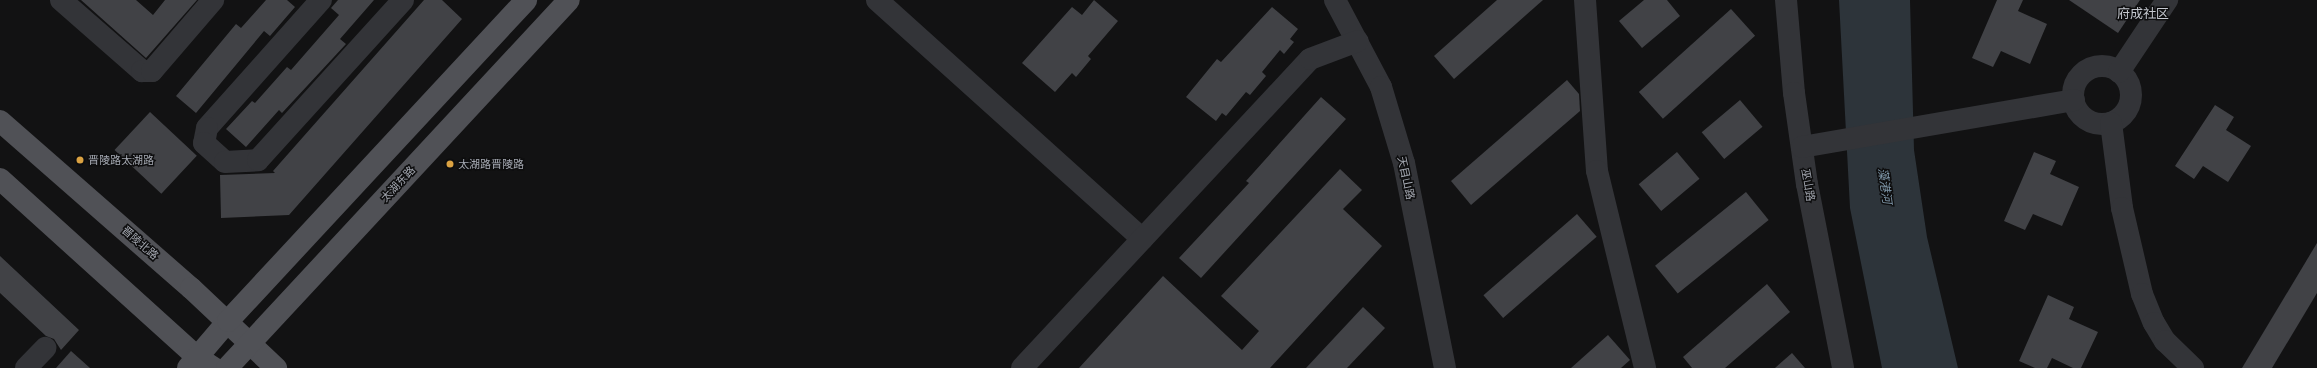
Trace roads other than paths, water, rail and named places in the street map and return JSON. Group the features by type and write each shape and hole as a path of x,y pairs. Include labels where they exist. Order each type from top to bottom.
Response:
{"main road":[{"path":"0,180 200,364 228,321 526,0"},
{"name":"太湖东路","path":"227,368 249,342 569,0"},
{"name":"晋陵北路","path":"0,121 228,321 276,368"}],"street":[{"path":"61,0 142,71 152,71 213,0"},
{"path":"321,0 208,128 204,143 225,162 258,160 403,0"},
{"path":"877,0 1142,239"},
{"name":"天目山路","path":"1335,0 1381,87 1404,163 1445,368"},
{"path":"1585,0 1597,171 1645,368"},
{"name":"巫山路","path":"1786,0 1794,93 1802,147 1843,368"},
{"path":"2119,72 2167,0"},
{"path":"1022,368 1310,59 1358,41"},
{"path":"2103,66 2119,72 2130,86 2131,98 2128,108 2121,118 2111,123 2101,124 2087,119 2077,109 2074,100 2074,87 2080,76 2090,69 2103,66"},
{"path":"1802,147 2074,100"},
{"path":"2111,123 2122,208 2142,294 2154,323 2166,341 2193,368"},
{"path":"26,368 45,348"}],"water":[{"name":"藻港河","path":"1839,0 1910,0 1914,150 1927,237 1958,368 1882,368 1850,208"}],"place":[{"name":"晋陵路太湖路","path":"80,160"},
{"name":"太湖路晋陵路","path":"450,164"}],"district":[{"name":"府成社区","path":"2143,13"}]}
